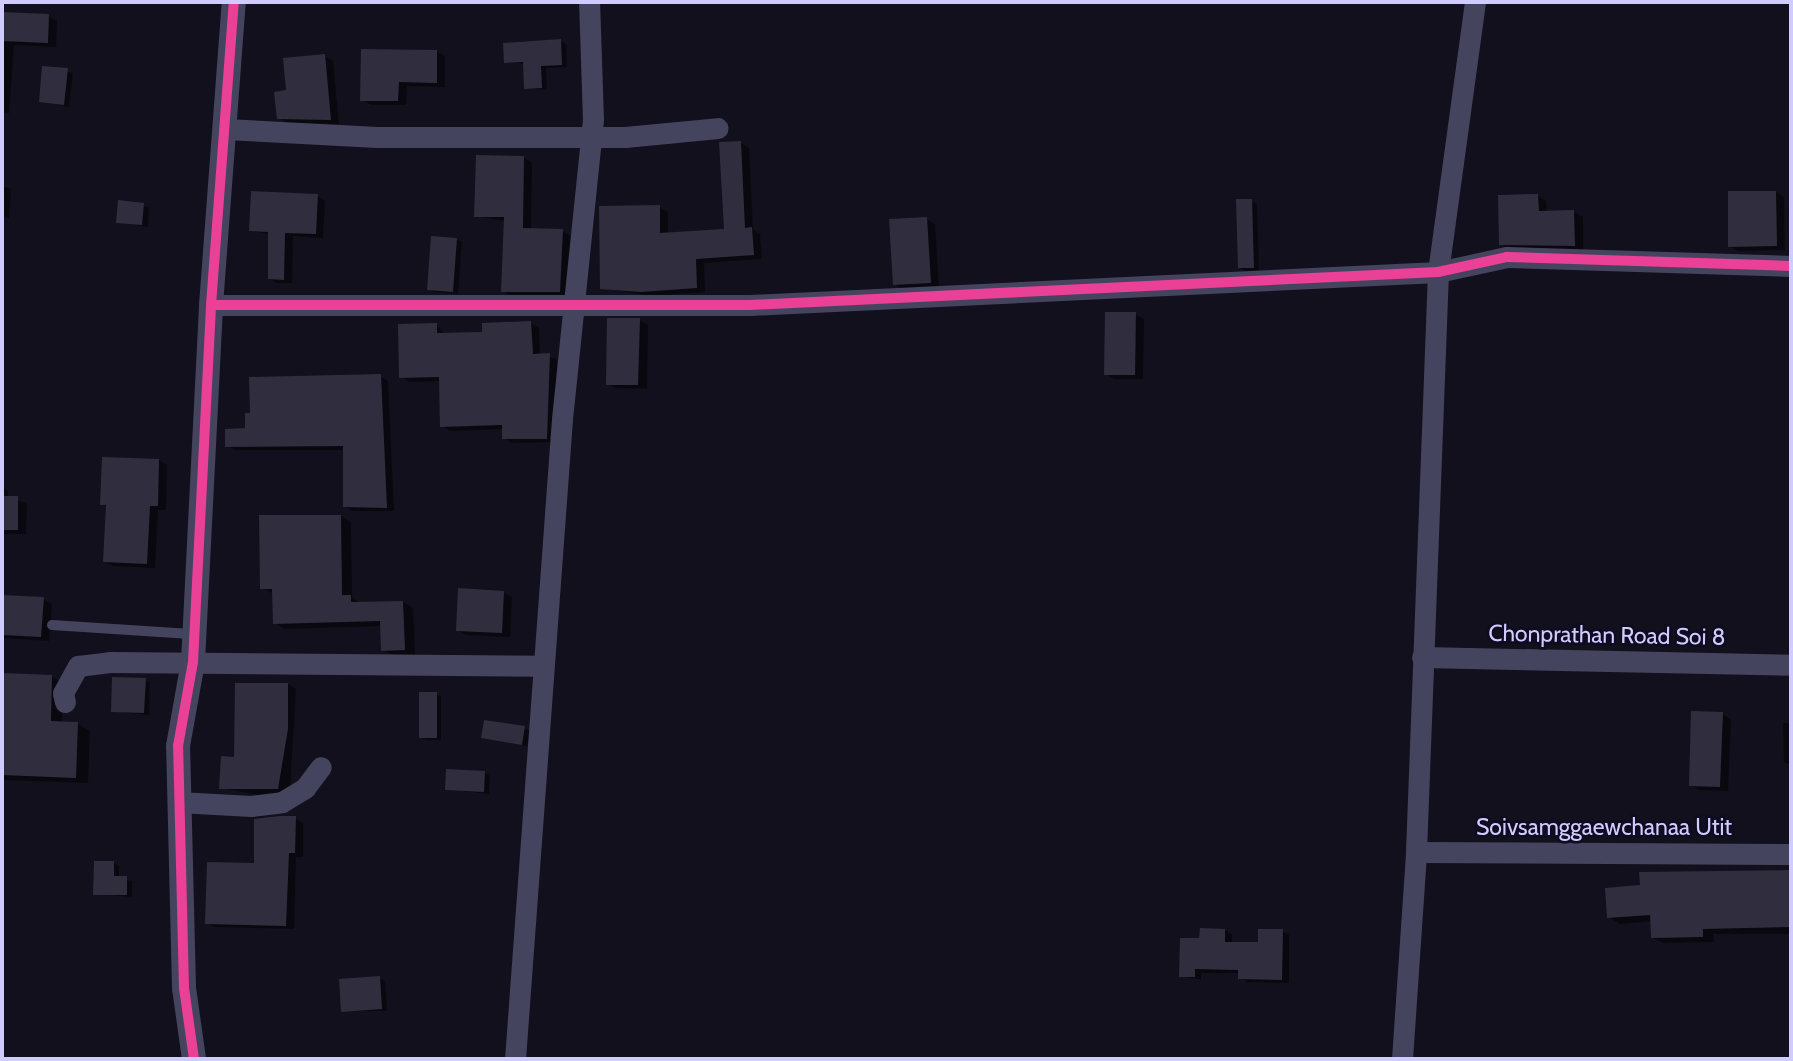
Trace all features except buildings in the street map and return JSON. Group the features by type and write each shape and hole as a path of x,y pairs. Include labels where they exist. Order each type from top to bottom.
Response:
{"street":[{"path":"194,1059 184,988 178,746 193,662 191,634 211,305 234,2"},
{"path":"514,1059 574,308 592,135 589,2"},
{"path":"1402,1059 1416,852 1438,272 1475,2"},
{"path":"225,129 377,137 625,137 718,128"},
{"path":"211,305 574,308 750,305 1438,272 1507,257 1791,265"},
{"name":"Chonprathan Road Soi 8","path":"1422,657 1791,665"},
{"path":"65,702 63,693 78,666 193,662 544,666"},
{"path":"178,802 251,806 282,802 305,788 321,767"},
{"name":"Soivsamggaewchanaa Utit","path":"1416,852 1791,854"}],"lane":[{"path":"52,625 191,634"}],"cycle path":[{"path":"194,1059 184,988 178,746 193,662 211,305 234,2"},
{"path":"211,305 750,305 1438,272 1507,257 1791,266"}]}
